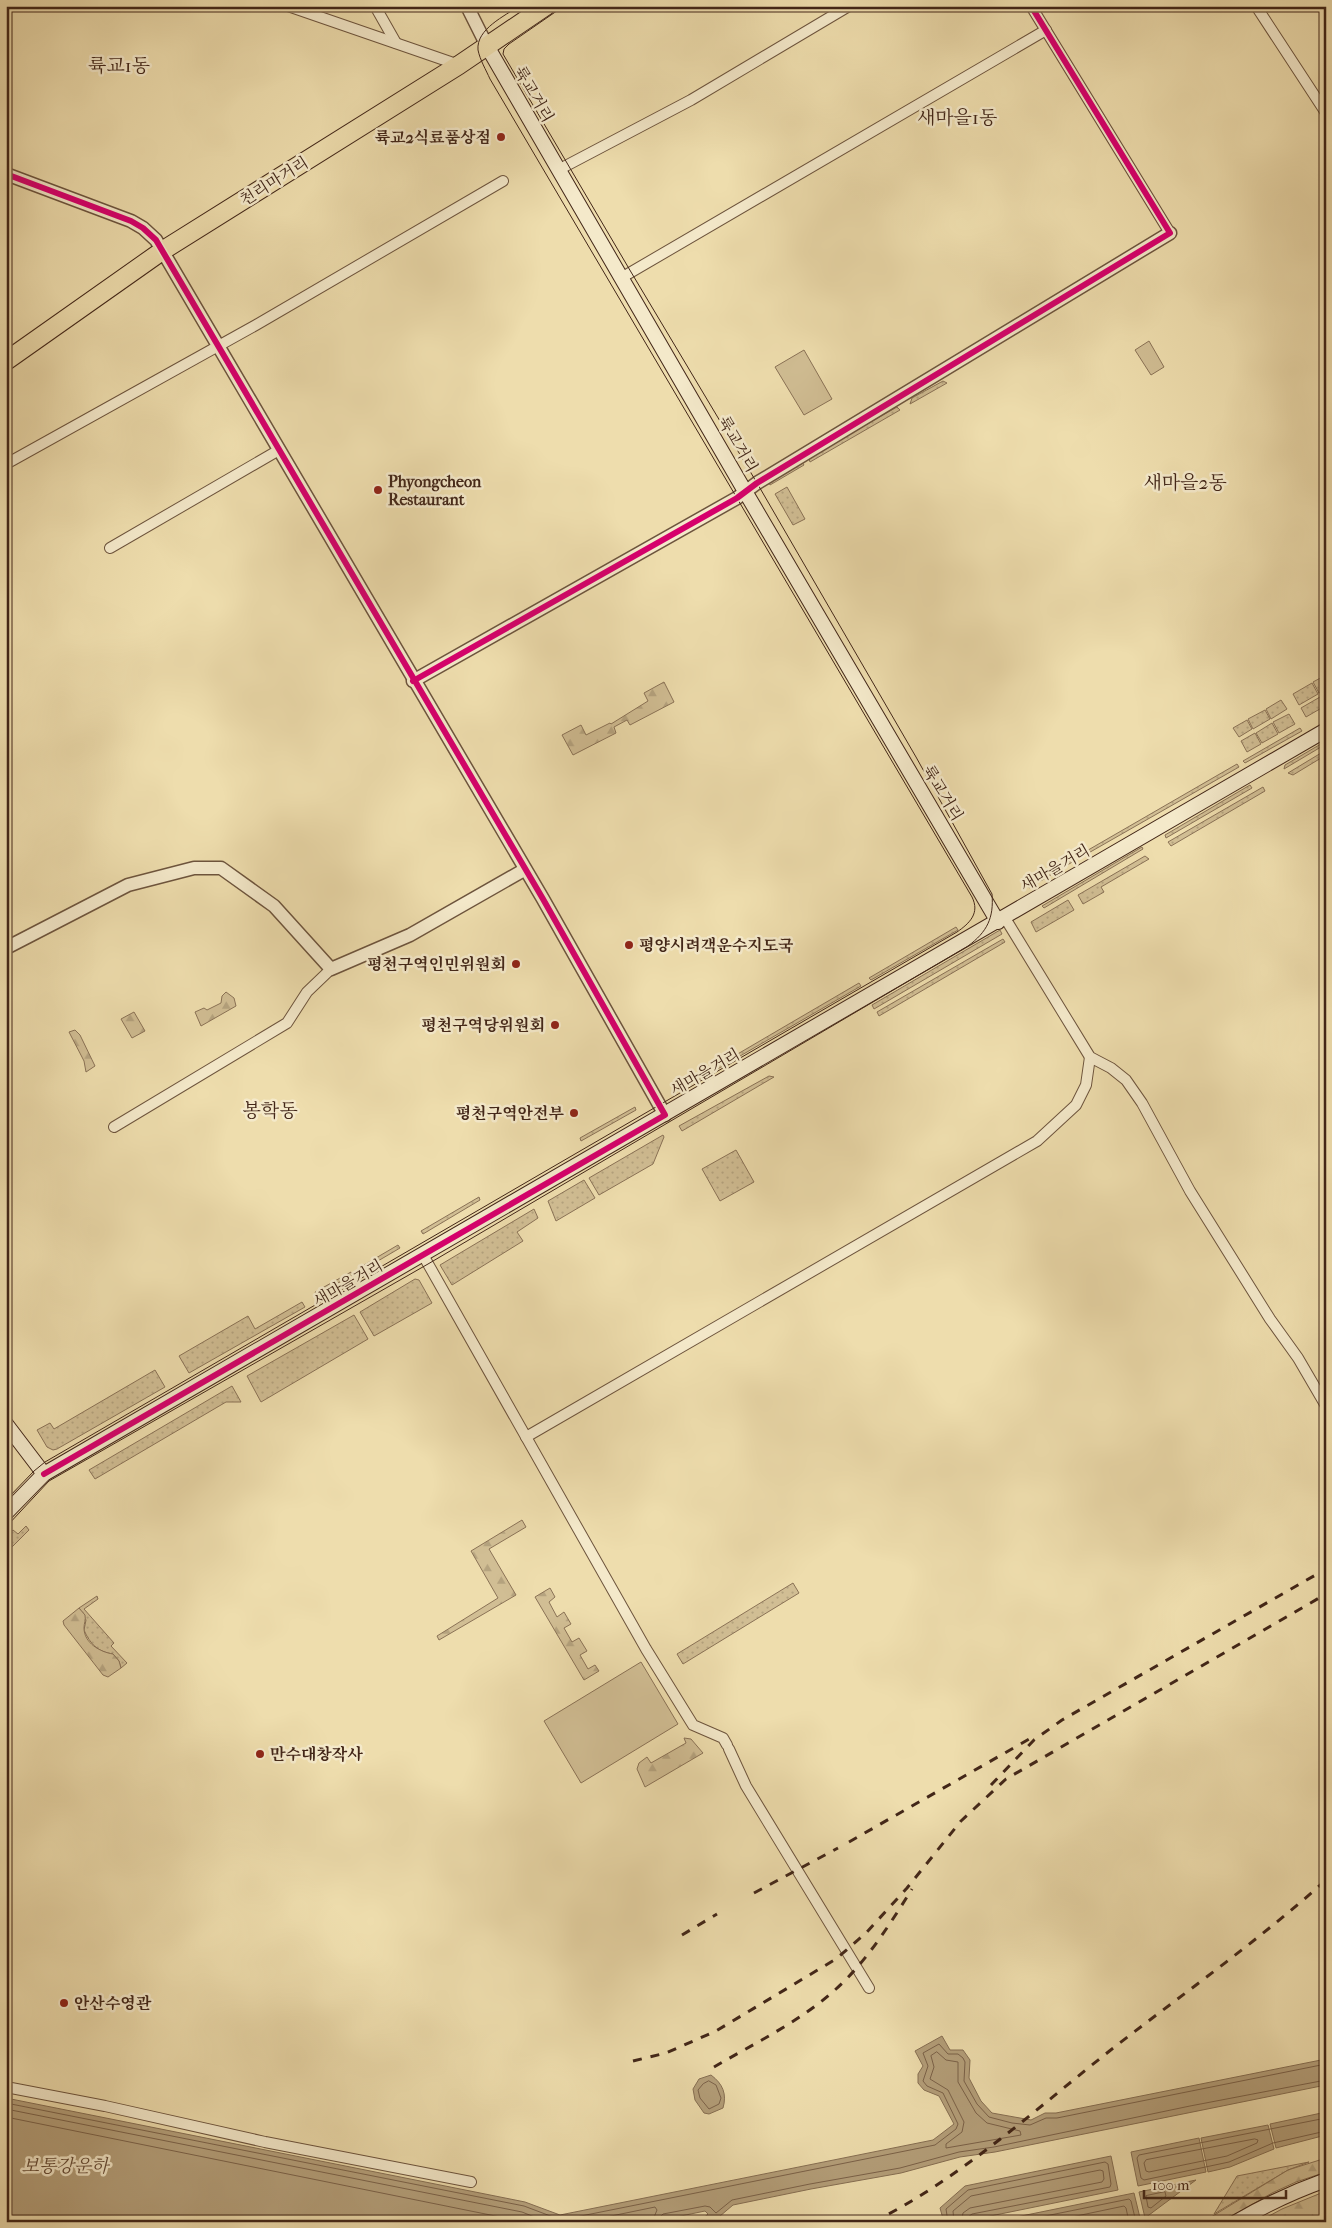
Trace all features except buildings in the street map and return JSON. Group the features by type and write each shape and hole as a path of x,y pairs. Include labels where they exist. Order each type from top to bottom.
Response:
{"highway":[{"name":"천리마거리","path":"6,360 162,251 459,65 546,6"}],"main road":[{"name":"륙교거리","path":"487,46 746,493 1002,920"},
{"name":"새마을거리","path":"6,1513 44,1474 1002,920 1326,730"},
{"path":"6,1424 44,1474"},
{"path":"1236,2222 1255,2211 1326,2180"}],"street":[{"path":"288,6 459,65"},
{"path":"375,6 396,43"},
{"name":"륙교거리","path":"467,6 487,46"},
{"path":"558,170 691,100 849,6"},
{"path":"413,681 746,493 757,483 1170,233 1031,6"},
{"path":"1256,6 1326,113"},
{"path":"621,278 1046,30"},
{"path":"6,174 131,221 151,234 524,870 543,899 665,1115"},
{"path":"6,464 265,320 503,181"},
{"path":"110,548 279,450"},
{"path":"6,948 128,885 194,868 221,868 274,906 331,969"},
{"path":"114,1127 287,1023 307,992 331,969 410,935 524,870"},
{"path":"1002,920 1090,1057 1111,1068 1126,1080 1142,1103 1190,1191 1270,1319 1298,1358 1326,1406"},
{"path":"526,1437 1036,1141 1076,1105 1086,1085 1090,1057"},
{"path":"423,1255 646,1649 693,1725 723,1738 751,1794 868,1988"},
{"path":"6,2087 105,2106 265,2142 472,2182"}],"green space":[{"path":"1149,341 1164,367 1151,375 1135,350"},
{"path":"804,350 832,399 804,415 775,367"},
{"path":"943,381 947,383 910,404 912,398"},
{"path":"897,407 900,410 810,462 811,456"},
{"path":"802,462 804,465 770,485 768,481"},
{"path":"787,487 805,519 793,525 775,494"},
{"path":"1326,675 1326,689 1319,693 1313,682"},
{"path":"664,682 674,702 630,725 627,720 614,727 616,733 573,755 562,735 581,725 586,735 611,724 648,701 644,693"},
{"path":"1312,683 1318,694 1299,705 1293,694"},
{"path":"1320,697 1325,706 1306,717 1301,708"},
{"path":"1281,700 1287,709 1271,719 1266,709"},
{"path":"1265,710 1270,719 1253,729 1248,719"},
{"path":"1289,714 1295,724 1279,733 1273,722"},
{"path":"1247,720 1252,729 1239,737 1233,728"},
{"path":"1272,723 1278,734 1262,743 1256,733"},
{"path":"1300,728 1302,731 1245,763 1243,761"},
{"path":"1255,733 1261,744 1247,752 1241,741"},
{"path":"1326,741 1326,744 1284,769 1285,765"},
{"path":"1326,750 1326,755 1293,775 1288,773"},
{"path":"1237,764 1239,767 1085,855 1083,853"},
{"path":"1250,785 1252,788 1166,838 1165,835"},
{"path":"1263,787 1265,791 1171,846 1168,842"},
{"path":"1142,847 1143,849 1044,908 1042,906"},
{"path":"1145,856 1149,859 1101,887 1104,892 1083,904 1078,895"},
{"path":"1073,859 1074,861 1029,888 1028,885"},
{"path":"1068,900 1074,910 1036,932 1031,922"},
{"path":"956,927 958,930 871,980 869,978"},
{"path":"1000,930 1002,934 874,1009 872,1005"},
{"path":"1003,939 1005,942 879,1016 877,1012"},
{"path":"859,983 861,986 690,1085 688,1083"},
{"path":"226,992 234,998 236,1006 201,1026 195,1012 204,1008 207,1010 221,1003 222,996"},
{"path":"134,1012 145,1031 132,1038 121,1019"},
{"path":"75,1030 80,1035 95,1066 86,1072 84,1061 69,1032"},
{"path":"769,1076 774,1077 682,1131 679,1126"},
{"path":"635,1107 636,1110 581,1141 580,1138"},
{"path":"663,1135 664,1137 653,1164 599,1195 589,1178"},
{"path":"736,1150 754,1182 720,1201 702,1169"},
{"path":"584,1180 595,1198 556,1221 548,1201"},
{"path":"479,1197 480,1200 423,1234 421,1231"},
{"path":"534,1209 538,1218 517,1232 523,1241 452,1285 440,1265"},
{"path":"398,1245 400,1248 366,1268 364,1265"},
{"path":"351,1272 352,1275 317,1295 315,1292"},
{"path":"415,1279 419,1280 432,1303 374,1336 360,1312"},
{"path":"302,1302 305,1307 189,1373 179,1356 248,1316 255,1329"},
{"path":"354,1315 368,1339 261,1402 247,1376"},
{"path":"155,1370 165,1387 57,1449 53,1450 47,1447 37,1430 50,1423 54,1429"},
{"path":"232,1386 241,1402 226,1402 95,1479 89,1470"},
{"path":"522,1520 526,1527 489,1549 516,1595 439,1640 437,1636 498,1598 471,1551"},
{"path":"26,1526 29,1530 6,1553 6,1537 13,1530 18,1534"},
{"path":"793,1583 799,1593 683,1664 677,1654"},
{"path":"550,1588 555,1597 549,1602 557,1617 564,1612 571,1624 564,1628 572,1642 579,1638 587,1651 580,1655 588,1669 595,1665 599,1671 584,1680 535,1597"},
{"path":"97,1596 98,1599 84,1609 114,1643 111,1646 127,1663 121,1668 119,1661 113,1654 95,1646 84,1630 86,1620 79,1608"},
{"path":"79,1608 85,1615 84,1628 90,1642 98,1649 113,1654 119,1661 121,1668 108,1677 103,1675 64,1625 63,1621"},
{"path":"641,1662 678,1724 581,1783 544,1721"},
{"path":"684,1738 691,1739 703,1753 645,1787 637,1769 639,1763 647,1757 651,1763 686,1743"},
{"path":"1326,2158 1326,2172 1296,2182 1272,2193 1222,2222 1203,2222 1288,2170"},
{"path":"1309,2162 1288,2170 1214,2214 1237,2176"},
{"path":"1326,2191 1326,2214 1319,2221 1258,2222 1282,2209"}],"water":[{"name":"보통강운하","path":"942,2036 950,2050 963,2050 970,2060 969,2078 981,2101 992,2113 1031,2120 1045,2113 1056,2113 1326,2059 1326,2085 995,2152 960,2157 901,2173 733,2205 713,2222 699,2222 708,2214 705,2211 652,2222 22,2222 6,2213 6,2098 525,2202 560,2215 933,2140 954,2124 939,2096 924,2090 918,2083 918,2074 923,2066 915,2051"},
{"path":"711,2075 721,2086 724,2098 723,2108 709,2114 704,2113 695,2100 693,2089 699,2079"},
{"path":"1326,2112 1326,2135 1276,2148 1270,2124"},
{"path":"1268,2125 1274,2149 1230,2167 1208,2172 1201,2138"},
{"path":"1199,2138 1206,2172 1138,2186 1131,2152"},
{"path":"1111,2156 1118,2190 961,2222 944,2222 940,2208 965,2186"},
{"path":"1196,2180 1145,2218 1139,2192"},
{"path":"1134,2193 1141,2222 992,2222"}],"tram line":[{"path":"6,1500 45,1462 957,932 970,921 974,913 975,908 972,897 490,79 479,54 479,42 486,29 519,6"},
{"path":"6,1527 49,1481 428,1264 968,946 975,941 988,924 992,910 992,894 916,757 757,483 503,54 504,49 509,44 564,6"}],"railway":[{"path":"991,1785 1034,1740 1062,1720 1326,1569"},
{"path":"633,2061 666,2053 716,2031 836,1959 866,1933 907,1888 961,1821 1006,1779 1326,1594"},
{"path":"849,1842 1031,1738"},
{"path":"754,1893 838,1848"},
{"path":"873,2222 936,2186 997,2142 1112,2049 1247,1946 1326,1880"},
{"path":"714,2067 793,2021 836,1989 868,1954 912,1889"},
{"path":"682,1935 717,1914"}],"cycle path":[{"path":"413,681 737,498 757,483 1170,233 1031,6"},
{"path":"6,174 131,221 143,228 156,240 543,899 665,1115 44,1474"}],"place":[{"name":"륙교2식료품상점","path":"501,137"},
{"name":"Phyongcheon Restaurant","path":"378,490"},
{"name":"평양시려객운수지도국","path":"629,945"},
{"name":"평천구역인민위원회","path":"516,964"},
{"name":"평천구역당위원회","path":"555,1025"},
{"name":"평천구역안전부","path":"574,1113"},
{"name":"만수대창작사","path":"260,1754"},
{"name":"안산수영관","path":"64,2003"}],"district":[{"name":"륙교1동","path":"119,66"},
{"name":"새마을1동","path":"957,118"},
{"name":"새마을2동","path":"1185,483"},
{"name":"봉학동","path":"270,1111"}]}
